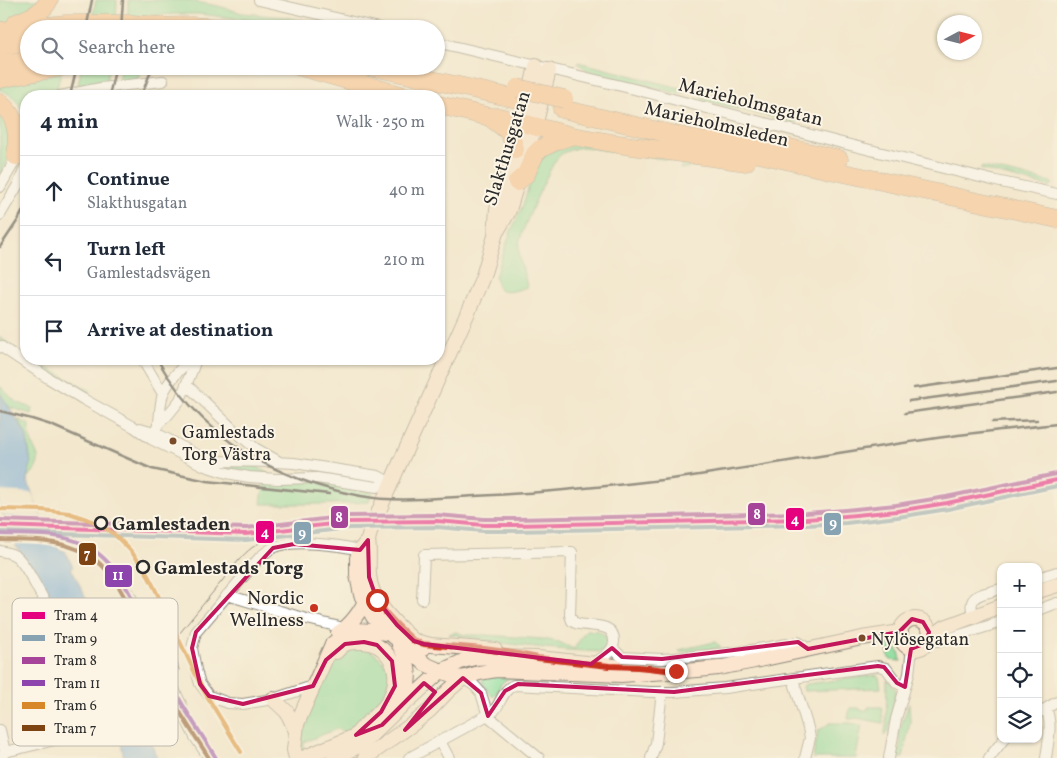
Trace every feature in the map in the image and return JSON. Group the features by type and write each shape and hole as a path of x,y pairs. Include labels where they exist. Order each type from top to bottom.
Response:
{"highway":[{"path":"24,20 36,15 46,6 49,0"},
{"path":"0,27 20,21"},
{"path":"0,31 20,29"},
{"path":"0,46 20,43"},
{"path":"2,69 20,63"},
{"path":"2,69 20,69"},
{"name":"Marieholmsleden","path":"445,72 518,93 807,165 1057,219"},
{"path":"330,75 383,90"},
{"name":"Marieholmsleden","path":"419,75 518,93"},
{"path":"0,103 8,109 13,118 20,155"},
{"name":"Marieholmsleden","path":"563,104 1057,208"},
{"path":"445,106 490,117 499,117 572,136 618,144 774,166 807,165"},
{"path":"490,117 506,128 511,134 515,150"},
{"path":"517,182 526,174 535,154 540,148 572,136"}],"main road":[{"name":"Slakthusgatan","path":"495,236 508,213 517,182 543,68"},
{"name":"Slakthusgatan","path":"445,362 483,276 495,236 497,209 515,150 529,125"},
{"name":"Slakthusgatan","path":"396,711 406,696 408,687 409,674 406,659 400,646 373,617 361,595 357,575 357,558 444,365"},
{"name":"Slakthusgatan","path":"364,545 370,551 368,577 377,600 386,613 437,663 441,671"},
{"path":"350,630 367,598 370,582"},
{"path":"1042,590 1057,585"},
{"path":"928,635 919,620 912,619 904,624 900,632 903,642 907,646 912,648 922,646 928,635 972,610 997,601"},
{"path":"928,635 997,608"},
{"path":"326,660 324,655 326,646 332,636 350,630 390,634"},
{"path":"339,756 362,749 405,730 430,710 463,678 479,673 496,670 621,675 676,671 697,663 718,668 900,632"},
{"name":"Slakthusgatan","path":"390,634 410,649 425,664 441,671"},
{"path":"414,641 431,645 484,649 538,658 676,671"},
{"path":"296,758 294,750 299,717 313,686 326,660 345,644 351,642 372,643 383,649 395,668 395,686 392,694 381,712 361,728 362,749"},
{"path":"362,749 396,711 441,671 475,658 538,658"},
{"path":"441,671 463,678"},
{"path":"405,730 440,684 442,678 441,671"},
{"path":"273,699 287,712 296,731"},
{"path":"303,758 327,749 362,749"}],"street":[{"path":"259,0 345,20"},
{"name":"Marieholmsgatan","path":"445,44 634,89 918,162 1057,194"},
{"path":"98,90 163,81"},
{"path":"0,187 20,161"},
{"path":"0,215 19,183 20,172"},
{"path":"0,346 20,359"},
{"path":"28,365 83,399 134,427 155,431 197,455 210,460 281,462 378,476 391,482"},
{"path":"146,365 163,394"},
{"path":"155,431 163,394 185,365"},
{"path":"155,431 180,400 194,365"},
{"path":"187,385 255,448 281,462"},
{"path":"155,431 204,466 227,473 249,477 317,478 377,487 391,482"},
{"path":"313,686 273,699 243,704 228,703 209,696 200,684 196,670 192,648 196,632 260,557 273,548 294,544 322,544 346,547 364,545"},
{"path":"0,551 12,554 17,558 43,598"},
{"path":"422,599 424,555 572,552 570,615 572,621 578,624 607,628 614,637 612,648 602,659 591,664"},
{"path":"1042,577 1057,572"},
{"path":"972,610 971,600 975,596 997,590"},
{"path":"129,593 131,598"},
{"path":"226,595 350,630"},
{"path":"1042,609 1057,604"},
{"path":"928,635 941,641 997,623"},
{"path":"612,648 622,657 697,663"},
{"path":"889,758 896,719 909,674 912,648"},
{"path":"409,758 488,716 497,708 505,691 514,685 662,692 725,688 878,666 886,668 897,684 905,687"},
{"path":"463,678 478,689 488,716 539,758"},
{"path":"793,679 810,738 805,758"},
{"path":"650,758 656,743 662,692"},
{"path":"178,698 195,737 209,758"},
{"path":"1046,758 1050,726 1049,719 1042,711 1057,702"},
{"path":"0,730 10,755 40,746"},
{"path":"440,741 449,758"},
{"path":"989,758 1001,743"}],"highlighted area":[{"path":"368,540 369,577 377,600 397,625 414,641 424,644 591,664 612,648 622,657 662,659 798,642 808,649 899,632 912,619 923,622 929,632 926,643 911,649 905,687 897,683 884,667 878,666 674,692 518,684 505,691 488,716 481,693 463,678 405,730 435,692 424,683 382,725 356,735 381,712 395,686 392,661 377,645 364,642 345,644 326,660 313,686 243,704 209,696 200,684 192,648 196,632 273,548 294,544 360,550"}],"green space":[{"path":"0,0 40,0 12,22 0,23"},
{"path":"96,0 117,0 116,19 92,20"},
{"path":"128,0 184,0 218,6 242,13 299,20 248,20 199,14 128,17"},
{"path":"578,62 686,90 679,94 591,72 578,64"},
{"path":"49,75 60,75 56,90 20,90 20,107 12,96 0,90 0,87"},
{"path":"80,75 108,75 106,83 78,85"},
{"path":"119,75 140,75 137,80 118,82"},
{"path":"702,94 789,116 792,111 795,111 798,113 798,118 796,122 792,122 710,102 702,99"},
{"path":"0,109 6,115 12,151 0,178"},
{"path":"571,142 714,164 680,169 684,162 583,147 563,153 558,157 549,173 530,214 519,245 527,287 510,292 499,290 495,277 511,231 523,205 532,176 544,155"},
{"path":"983,167 1053,184 1050,186 1038,184 980,169"},
{"path":"0,337 20,352 20,355 15,352 0,340"},
{"path":"34,365 42,365 90,390 88,394 64,384"},
{"path":"0,386 16,402 32,408 31,414 9,407 0,393"},
{"path":"18,419 30,425 30,437 38,457 37,465 29,477 31,464 29,449 26,434"},
{"path":"222,465 254,465 269,474 222,468"},
{"path":"316,480 372,492 369,502 261,504 264,482"},
{"path":"586,630 598,631 605,635 607,643 604,652 526,646 449,634 456,632 465,635 542,639 559,642 574,649"},
{"path":"715,642 721,647 680,652 679,650"},
{"path":"886,642 897,649 901,661 889,658"},
{"path":"354,647 367,648 385,664 387,663 390,677 387,684 388,693 375,706 377,710 354,727 342,733 339,728 304,742 303,749 299,751 304,723 327,674 340,655"},
{"path":"876,675 879,677 881,688 804,691 803,686 806,684"},
{"path":"483,676 609,678 630,682 617,684 510,678 501,684 493,697 484,685"},
{"path":"887,680 896,690 889,731 884,736 886,726"},
{"path":"909,703 910,722 903,758 897,758 901,741 898,735"},
{"path":"868,707 882,707 883,723 855,718 848,719 850,708 868,710"},
{"path":"830,723 862,725 856,758 813,758 818,731"}],"water":[{"path":"0,393 26,434 31,464 27,479 40,515 56,546 65,551 86,598 49,598 11,538 0,504"},
{"path":"121,746 152,746 157,758 124,758"}],"pier":[{"path":"0,491 32,493 41,517 4,516 0,504"},
{"path":"5,520 45,522 51,534 9,532"}],"tram line":[{"name":"8","path":"0,520 246,528 349,516 437,515 484,519 514,519 806,513 896,505 946,497 1056,474"},
{"name":"4","path":"0,526 246,534 349,522 437,521 484,525 514,525 806,519 897,511 947,503 1057,480"},
{"name":"9","path":"0,532 246,540 349,528 437,527 483,531 514,531 806,525 898,517 948,509 1057,486"},
{"name":"6","path":"0,509 69,513 95,522 114,534 130,550 144,568 159,598"},
{"path":"178,636 245,553 267,539 283,532 301,528"},
{"name":"11","path":"0,534 42,535 73,540 83,544 96,551 107,561 132,598"},
{"name":"7","path":"0,540 40,541 70,546 79,550 92,557 102,566 112,577 125,598"},
{"name":"6","path":"178,637 202,688 241,752"},
{"name":"11","path":"178,697 216,758"},
{"name":"7","path":"178,709 209,758"}],"railway":[{"path":"88,20 92,0"},
{"path":"122,20 123,0"},
{"path":"71,90 75,75"},
{"path":"110,90 114,75"},
{"path":"143,90 149,75"},
{"path":"0,247 20,216"},
{"path":"161,365 175,387 196,411 218,432 243,451 299,479 329,489 385,499 529,493 653,481 919,441 1057,424"},
{"path":"914,388 1057,368"},
{"path":"909,401 1057,381"},
{"path":"905,413 1057,392"},
{"path":"0,411 51,425 152,469 207,481 329,494"},
{"path":"992,422 1037,420"}],"place":[{"name":"Gamlestads Torg Västra","path":"173,441"},
{"name":"Gamlestaden","path":"101,523"},
{"name":"Gamlestads Torg","path":"143,567"},
{"name":"Nordic Wellness","path":"314,608"},
{"name":"Nylösegatan","path":"862,638"}],"route":[{"path":"377,600 386,613 414,641 424,644 484,649 538,658 609,666 676,671"}]}
